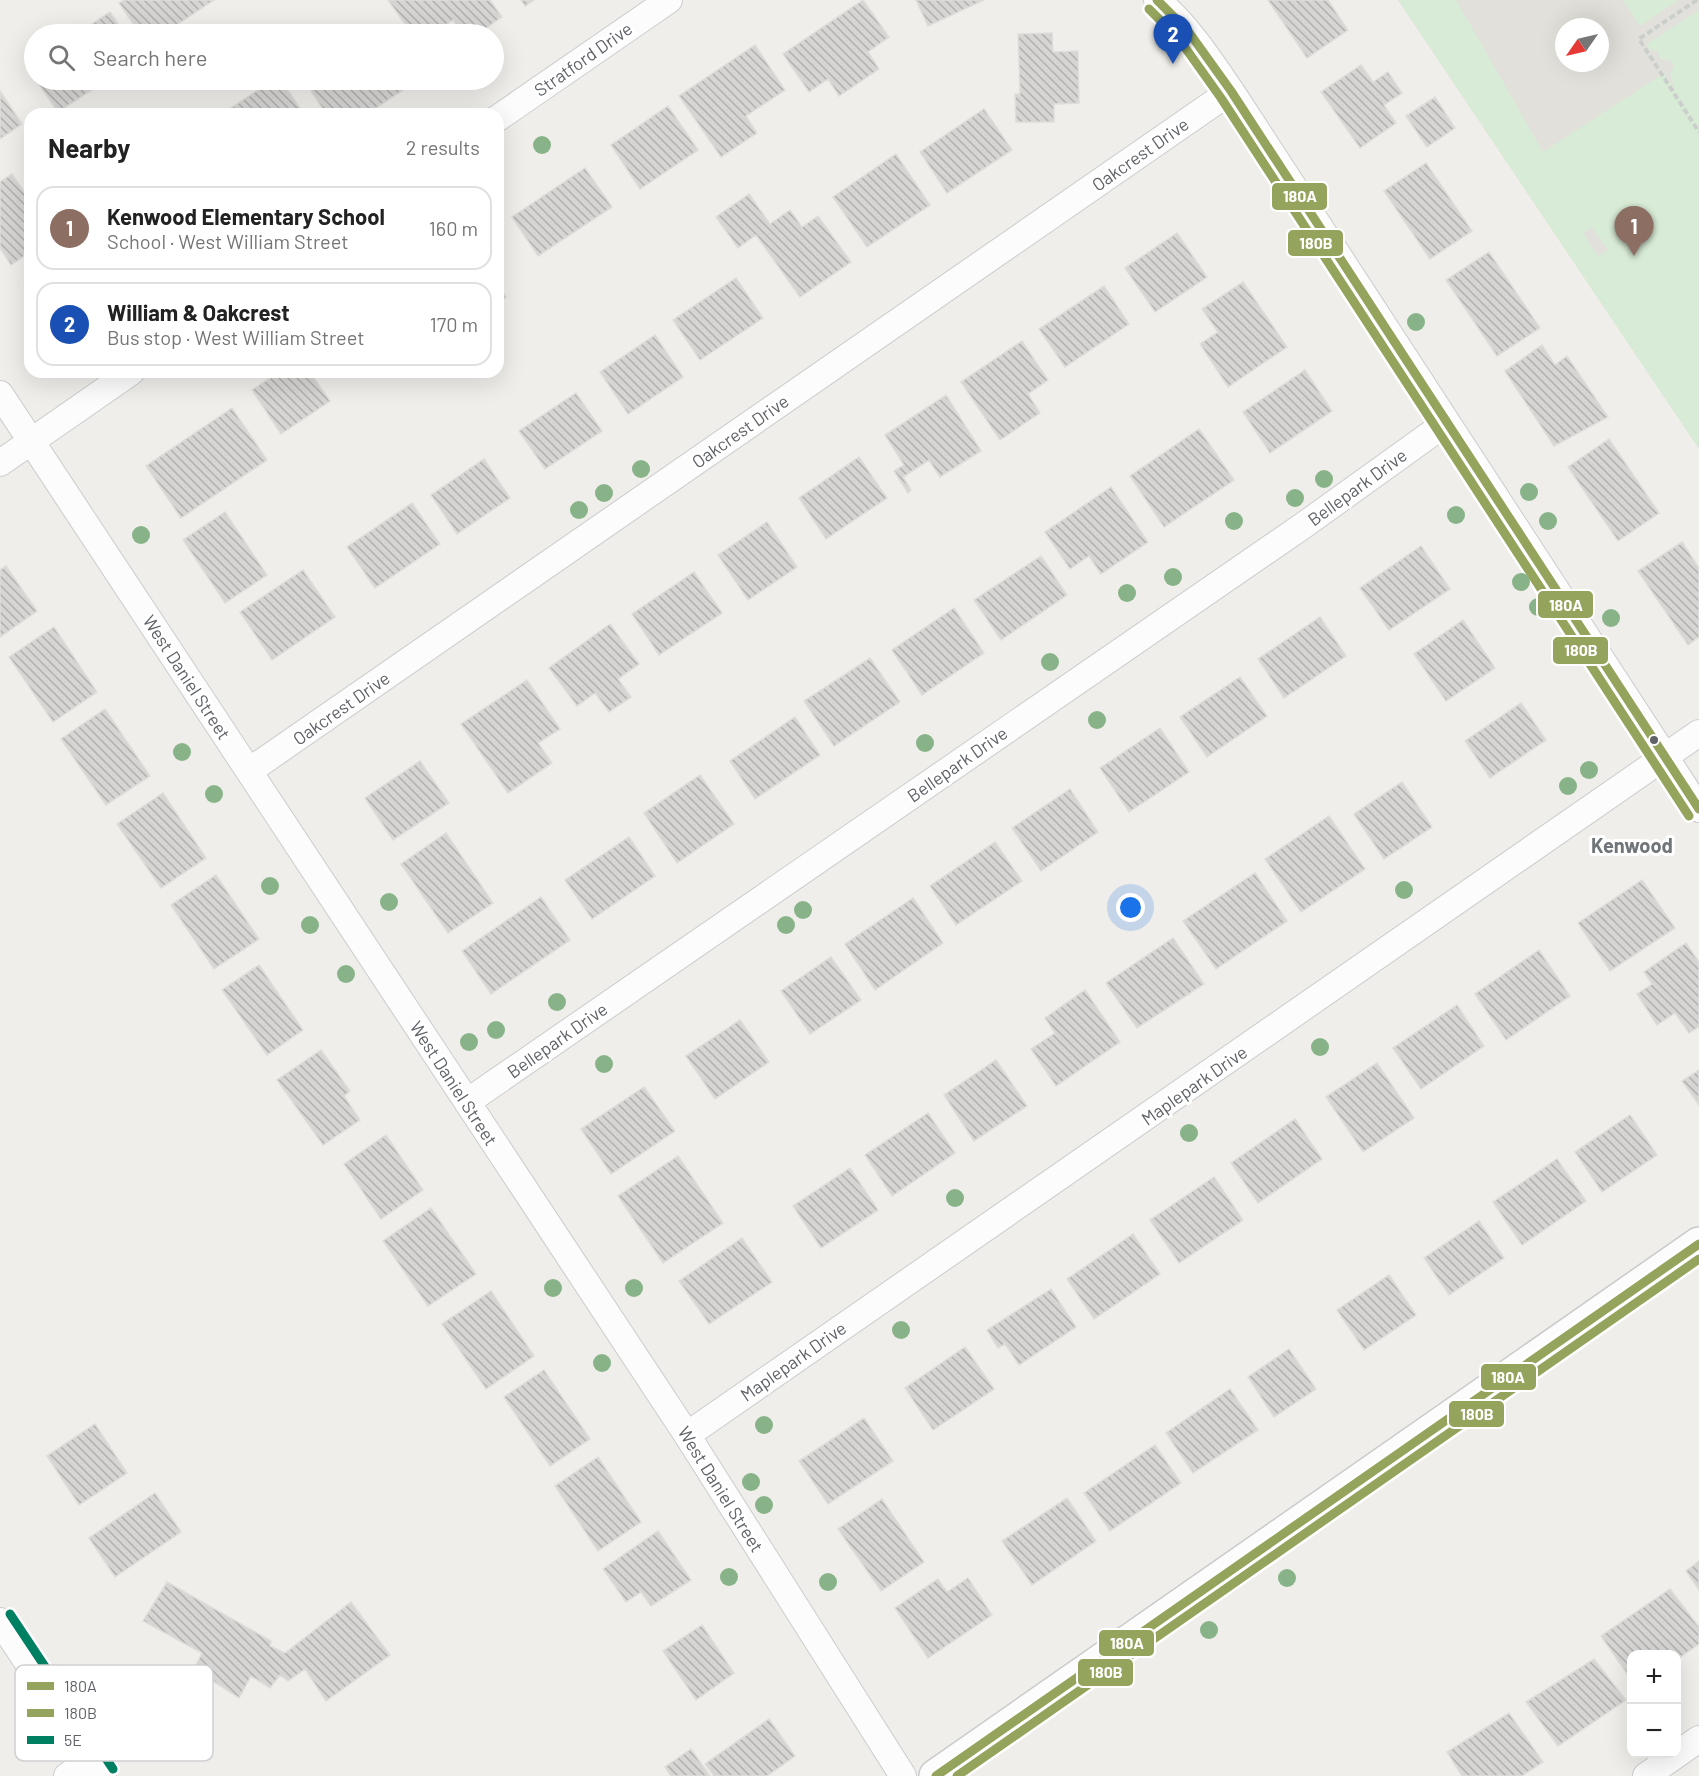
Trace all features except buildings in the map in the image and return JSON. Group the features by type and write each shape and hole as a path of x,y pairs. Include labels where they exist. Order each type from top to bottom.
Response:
{"main road":[{"path":"936,1776 1699,1244"}],"street":[{"name":"Stratford Drive","path":"504,114 669,0"},
{"path":"1157,0 1171,12 1193,38 1231,91 1699,809"},
{"name":"Oakcrest Drive","path":"249,771 1231,91"},
{"path":"0,463 122,378"},
{"name":"West Daniel Street","path":"0,394 687,1435 903,1776"},
{"name":"Bellepark Drive","path":"467,1102 1304,525 1446,423"},
{"name":"Maplepark Drive","path":"687,1435 1699,734"},
{"path":"0,1621 29,1665"},
{"path":"1646,1776 1699,1739"},
{"path":"66,1776 97,1768"}],"path":[{"path":"1696,0 1638,39 1699,132"}],"shaded area":[{"path":"1398,0 1699,0 1699,449"}],"green space":[{"path":"1398,0 1456,0 1543,152 1664,73 1675,89 1670,74 1674,65 1670,60 1661,59 1657,51 1649,49 1647,44 1699,10 1699,449","holes":["1592,227 1608,250 1598,256 1583,233"]},
{"path":"1623,0 1678,0 1640,26"}],"transit line":[{"name":"180A","path":"1157,0 1188,31 1231,91 1699,809"},
{"name":"180B","path":"1149,9 1179,39 1221,98 1689,816"},
{"name":"180A","path":"936,1776 1699,1244"},
{"name":"180B","path":"957,1776 1699,1259"},
{"name":"5E","path":"10,1614 44,1665"},
{"name":"5E","path":"108,1761 113,1769"}],"place":[{"name":"William & Oakcrest","path":"1173,64"},
{"name":"Kenwood Elementary School","path":"1634,256"}],"district":[{"name":"Kenwood","path":"1632,845"}]}
